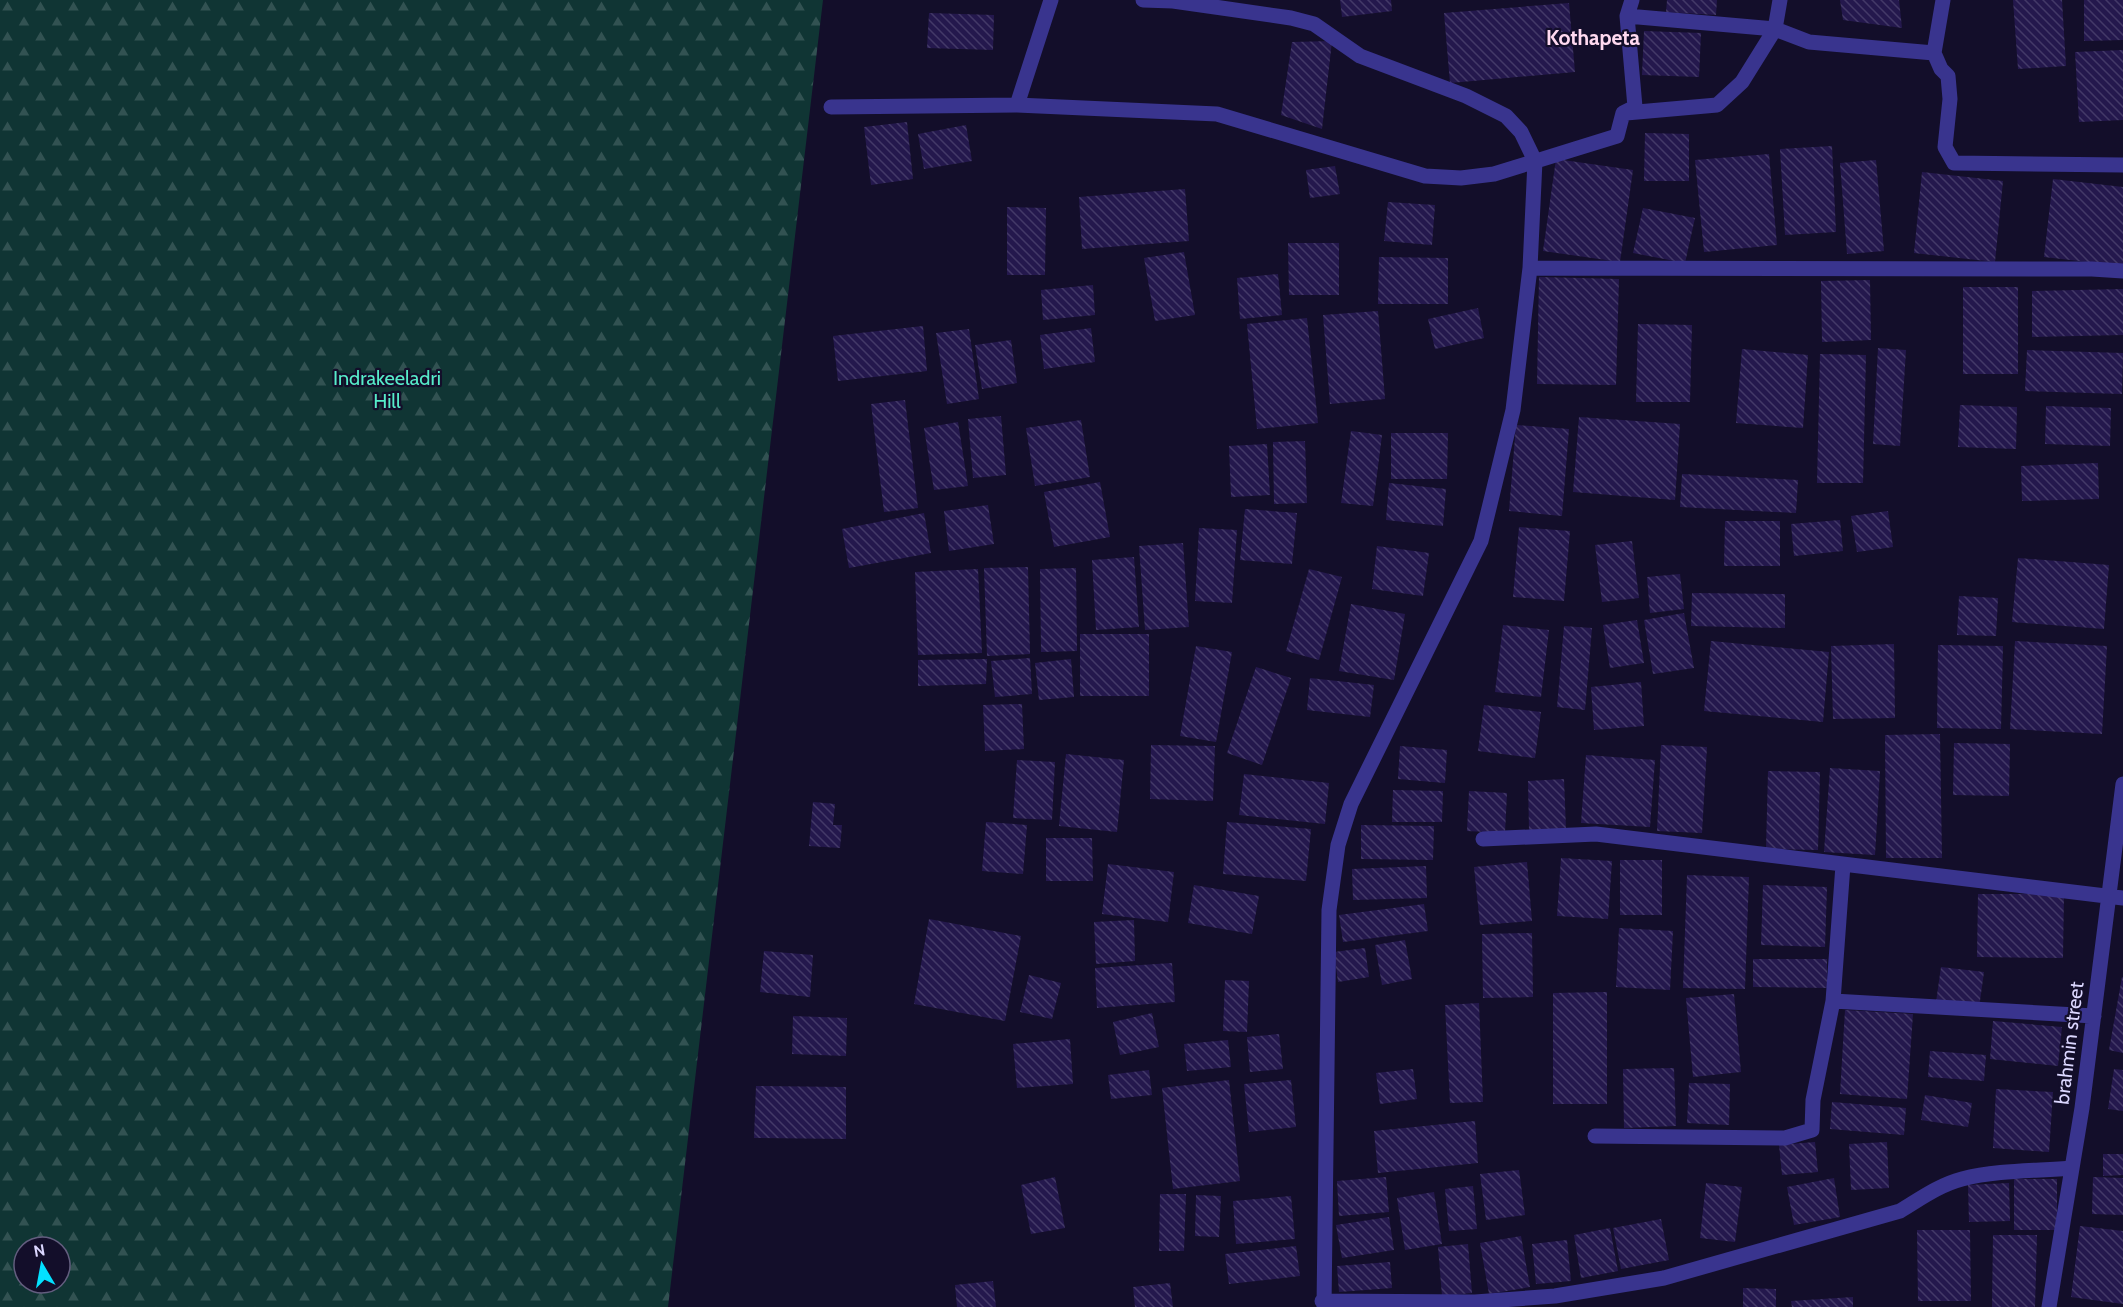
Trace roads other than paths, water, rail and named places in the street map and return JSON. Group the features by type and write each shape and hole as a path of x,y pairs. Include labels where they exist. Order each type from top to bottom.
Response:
{"street":[{"path":"1017,105 1051,0"},
{"path":"1143,0 1185,3 1291,18 1314,24 1360,56 1466,96 1506,116 1521,132 1535,161 1530,268 1513,410 1481,542 1351,804 1338,845 1329,910 1323,1304 1474,1302 1555,1296 1664,1278 1900,1211 1933,1190 1960,1179 1988,1174 2072,1168"},
{"path":"831,107 1017,105 1217,114 1425,176 1461,178 1494,174 1617,136 1623,113 1635,107 1627,16 1632,0"},
{"path":"1623,113 1717,105 1742,82 1775,29 1780,0"},
{"path":"1943,0 1934,53 1941,69 1948,76 1950,99 1945,147 1954,163 2123,165"},
{"path":"1627,16 1775,29 1809,42 1934,53"},
{"path":"1530,268 2092,269 2123,271"},
{"name":"brahmin street","path":"2049,1307 2094,1016 2116,898 2123,784"},
{"path":"1483,838 1596,834 2116,898"},
{"path":"1595,1136 1785,1138 1812,1130 1814,1100 1833,1001 1844,864"},
{"path":"1833,1001 2094,1016"}],"district":[{"name":"Kothapeta","path":"1593,37"}],"park label":[{"name":"Indrakeeladri Hill","path":"387,390"}]}
